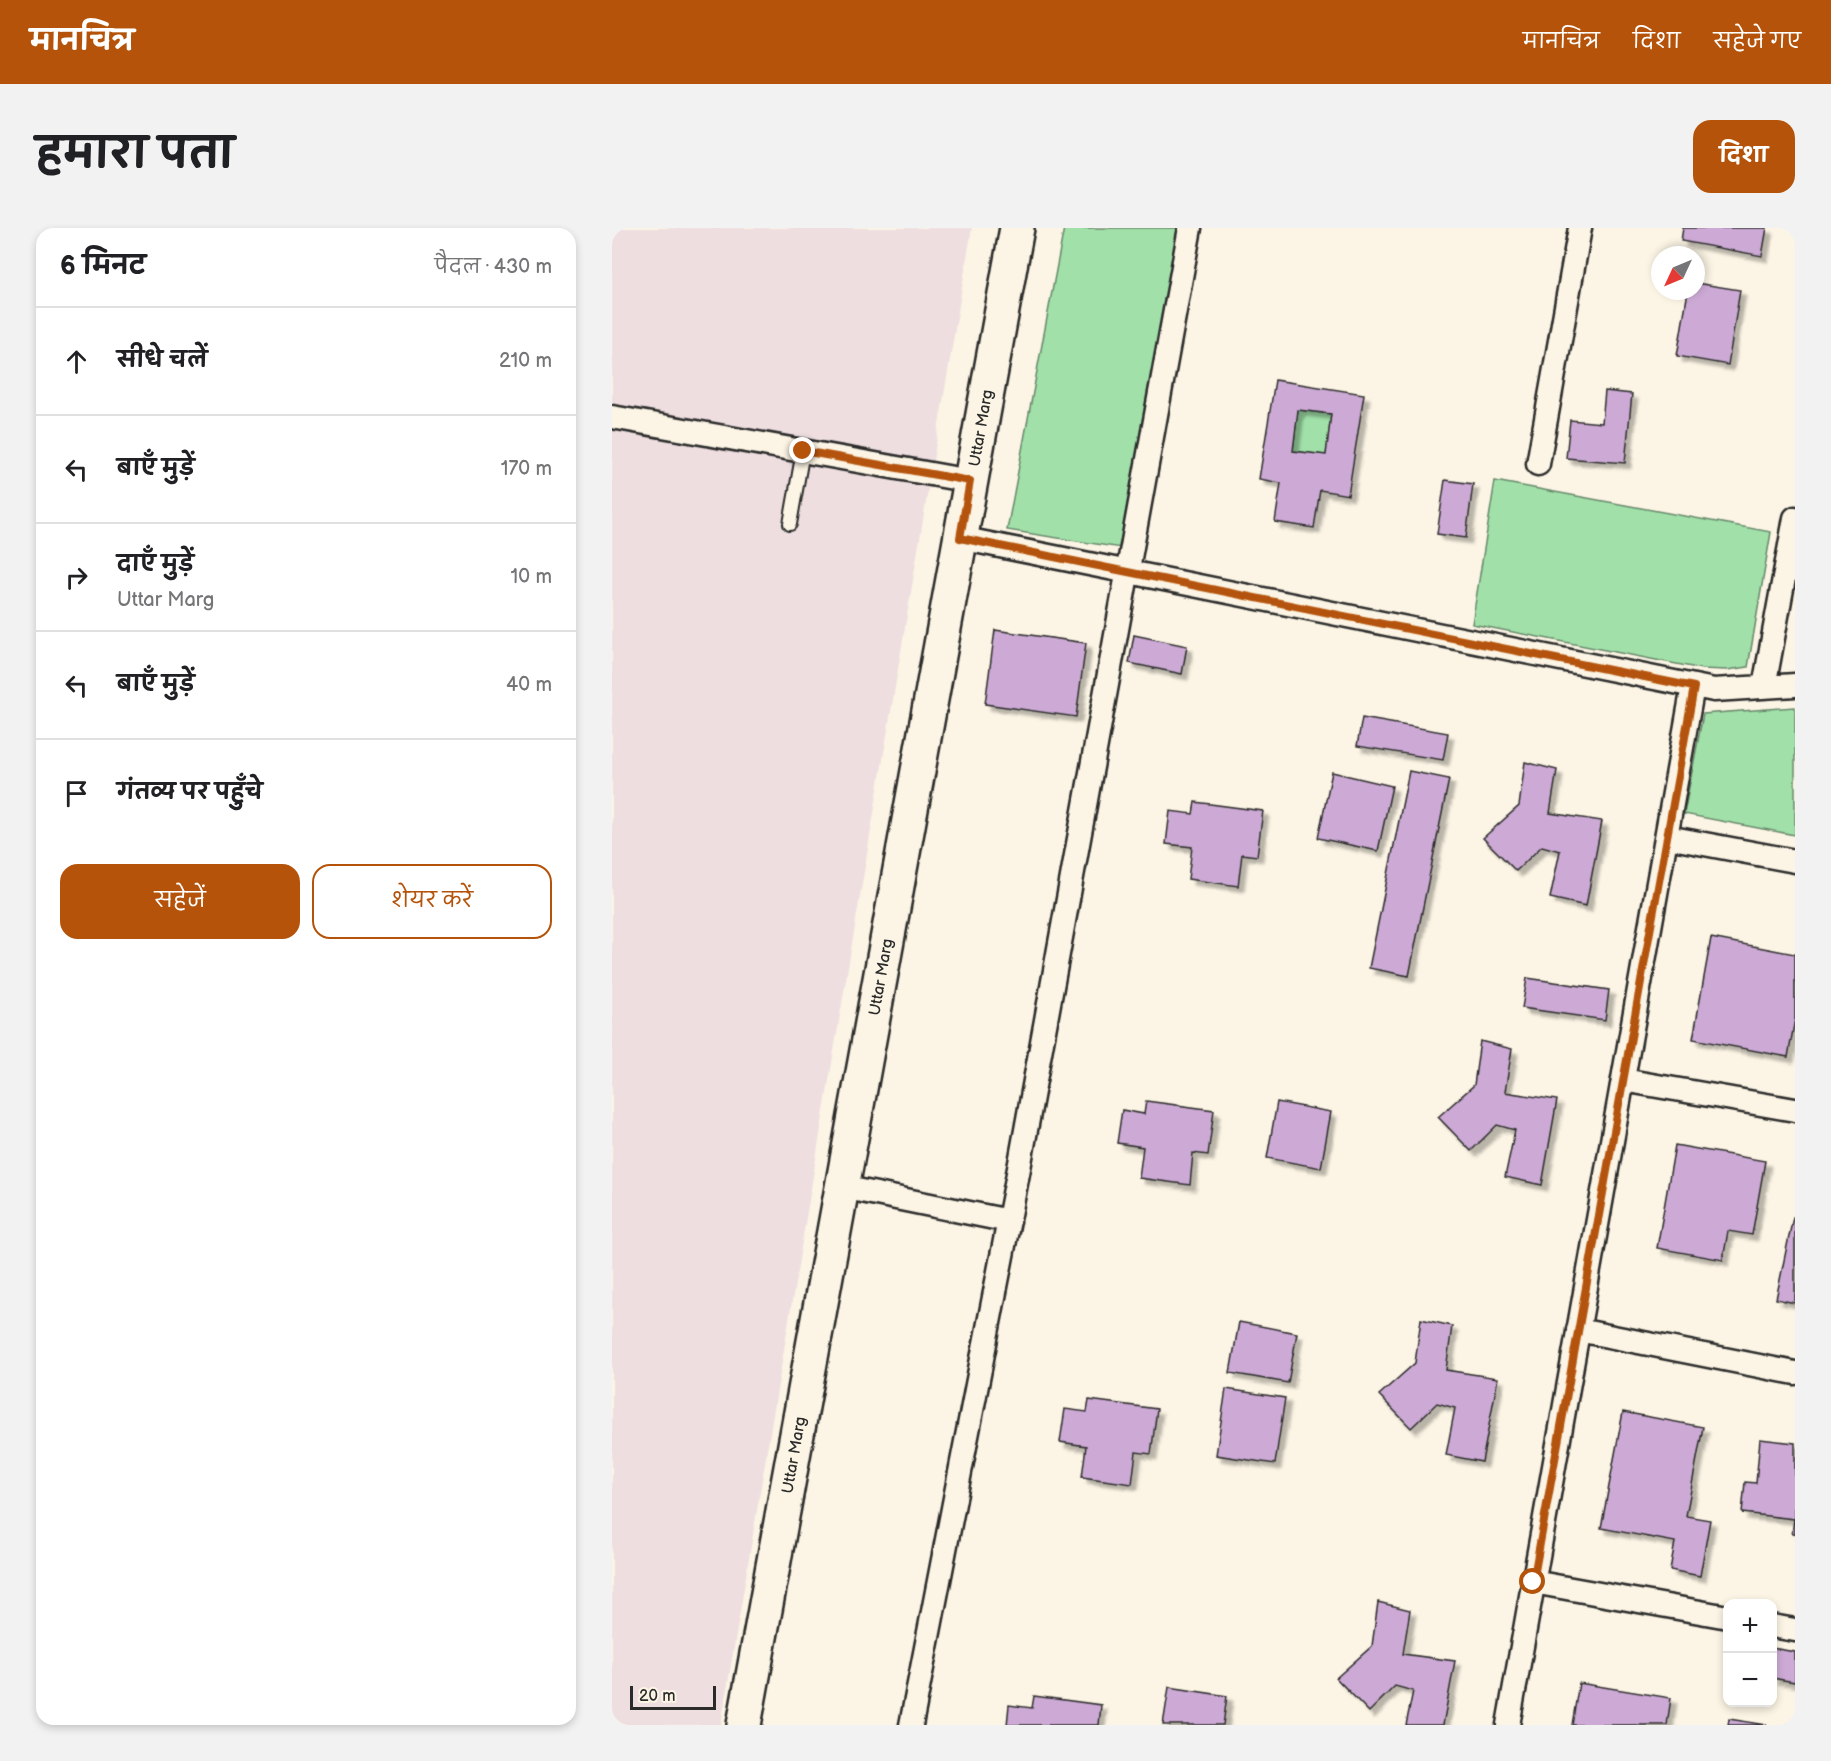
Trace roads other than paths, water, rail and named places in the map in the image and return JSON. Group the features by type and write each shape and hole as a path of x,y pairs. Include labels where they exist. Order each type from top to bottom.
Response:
{"main road":[{"name":"Uttar Marg","path":"744,1725 1017,228"}],"street":[{"path":"911,1725 1009,1221 1190,228"},
{"path":"1538,464 1580,228"},
{"path":"612,417 970,481"},
{"path":"1764,687 1795,518"},
{"path":"960,538 1694,687 1714,690 1795,685"},
{"path":"1508,1725 1694,687"},
{"path":"1667,837 1795,861"},
{"path":"1623,1080 1795,1110"},
{"path":"842,1187 1009,1221"},
{"path":"1578,1330 1795,1372"},
{"path":"1533,1582 1723,1616"},
{"path":"1777,1627 1795,1630"}],"lane":[{"path":"790,524 803,451"}]}
